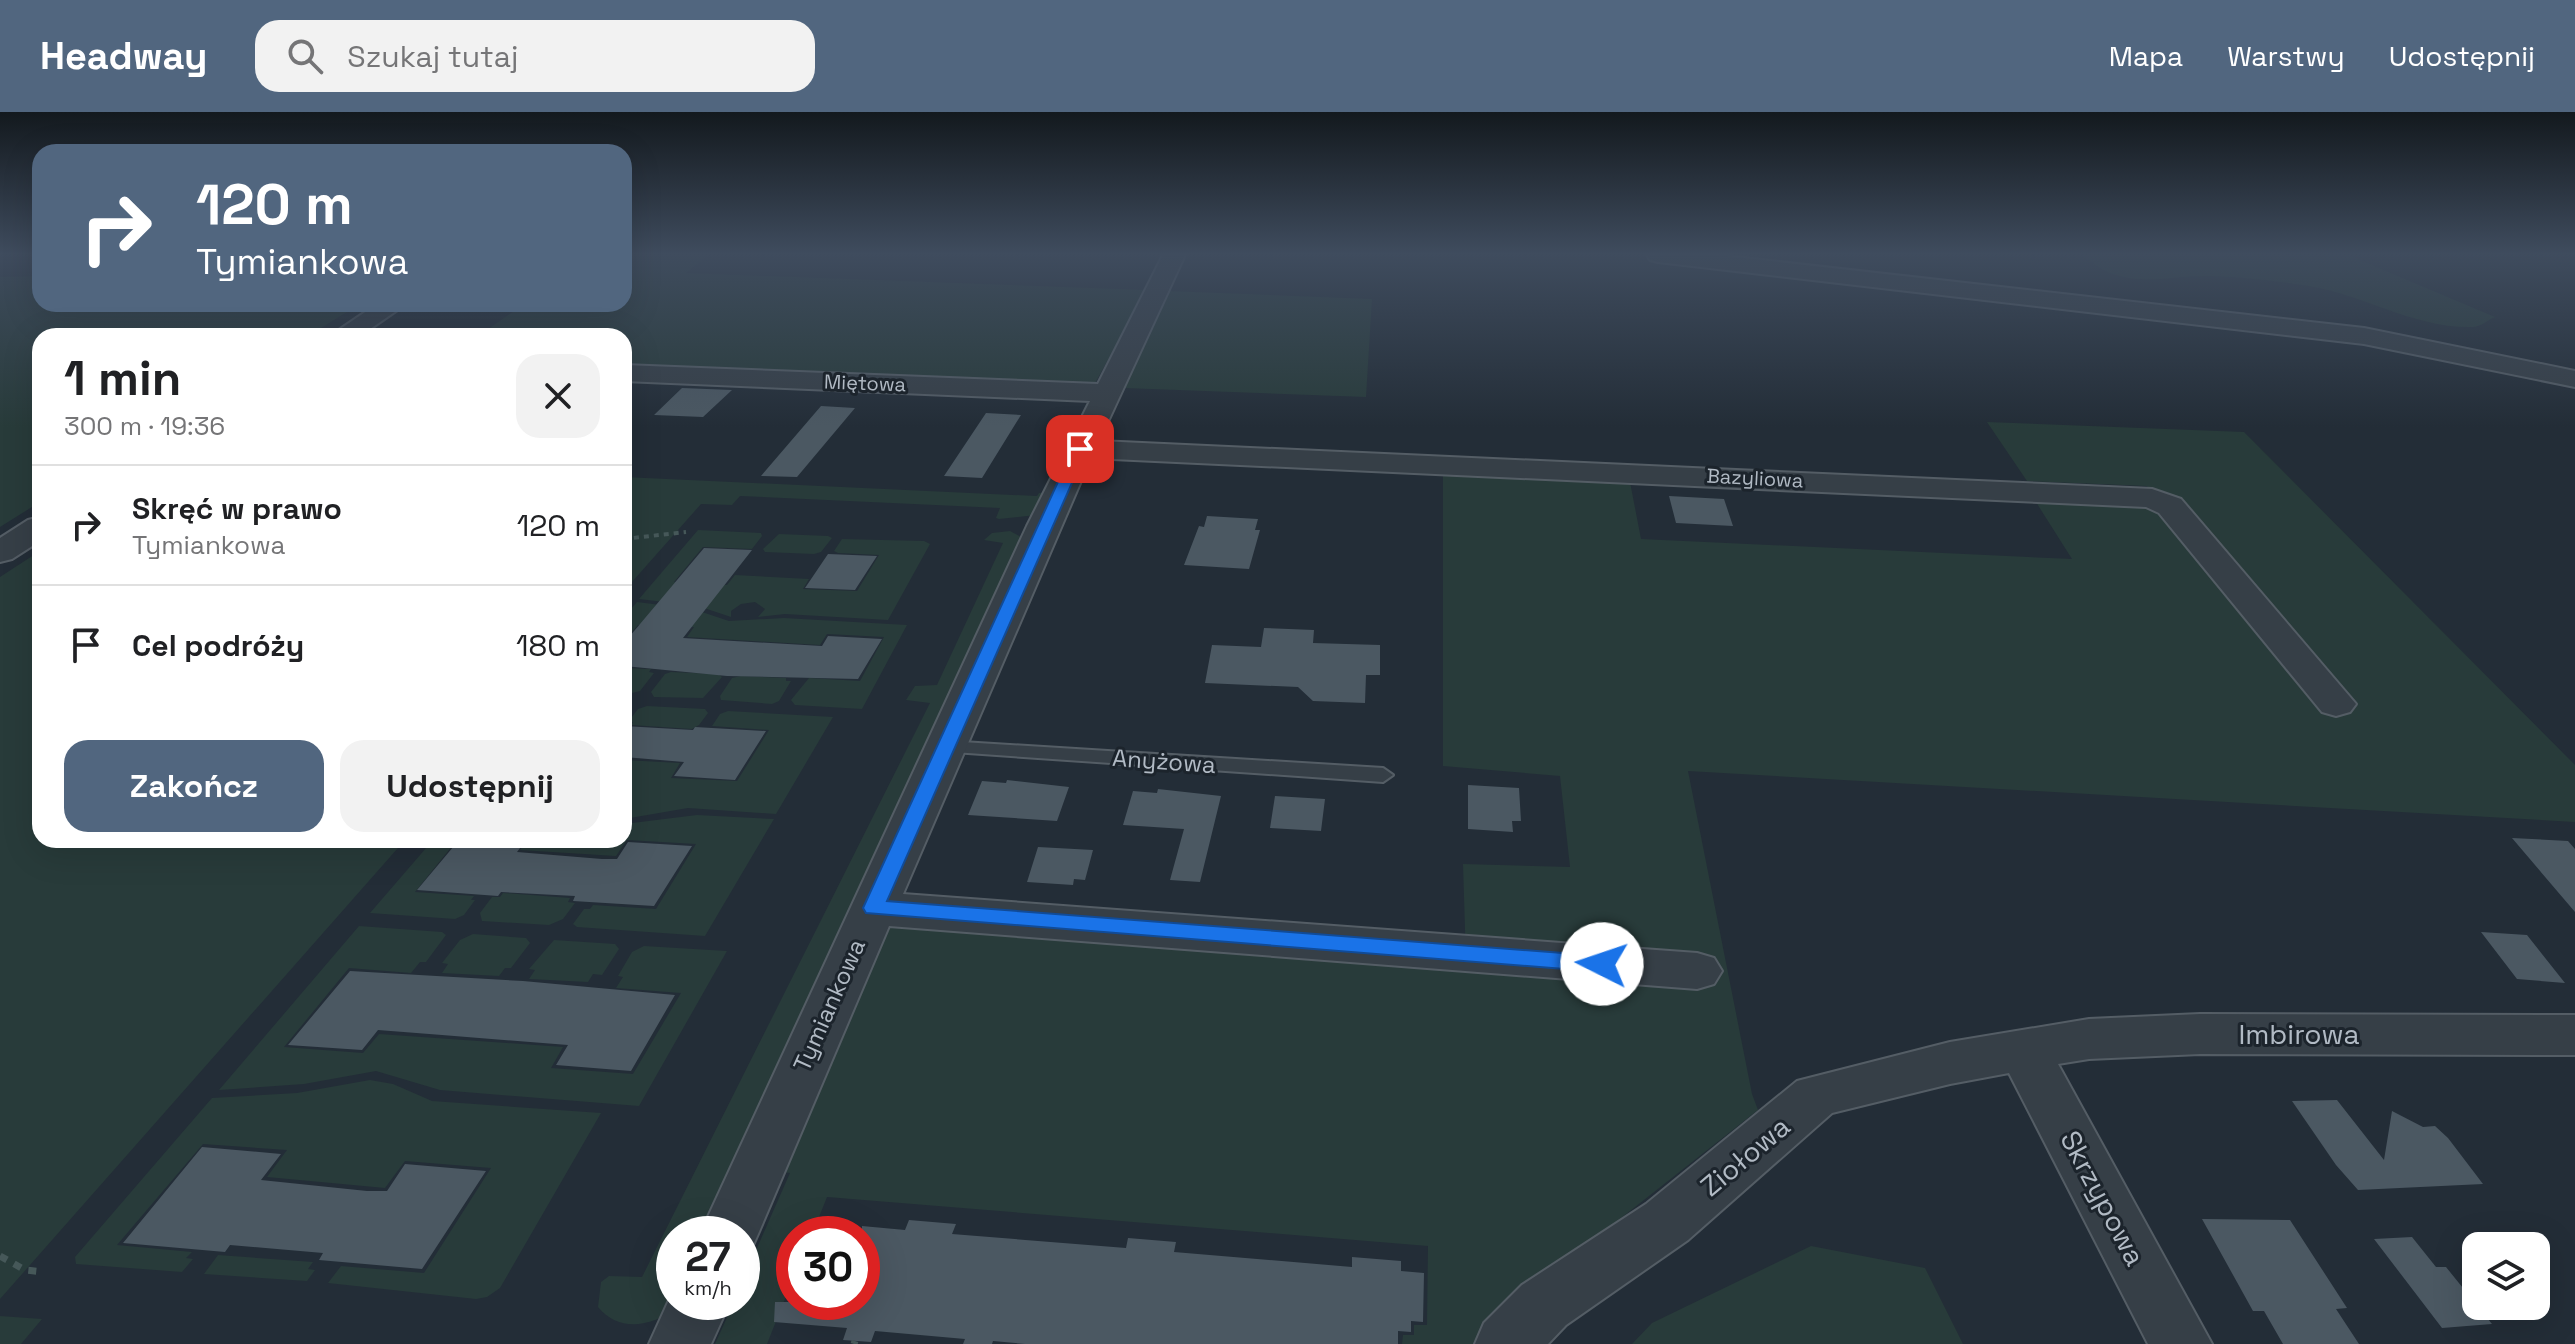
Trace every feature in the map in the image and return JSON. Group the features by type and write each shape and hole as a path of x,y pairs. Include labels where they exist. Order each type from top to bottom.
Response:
{"street":[{"path":"356,328 380,312"},
{"name":"Tymiankowa","path":"737,1216 1080,449 1146,312"},
{"path":"2163,312 2364,336 2575,379"},
{"name":"Miętowa","path":"632,373 1107,393"},
{"name":"Bazyliowa","path":"1080,449 2152,498 2170,506 2336,704"},
{"path":"0,552 32,532"},
{"path":"873,908 1697,971"},
{"name":"Imbirowa","path":"2024,1051 2089,1039 2200,1034 2575,1035"},
{"name":"Ziołowa","path":"1506,1344 1544,1305 1667,1222 1816,1096 1950,1063 2024,1051"},
{"name":"Skrzypowa","path":"2024,1051 2181,1344"},
{"path":"680,1344 691,1320"}],"lane":[{"name":"Anyżowa","path":"946,747 1383,775"}],"path":[{"path":"632,538 686,532"},
{"path":"0,1256 25,1270 44,1272"}],"green space":[{"path":"0,312 346,312 321,328 32,328 32,507 0,527"},
{"path":"512,312 1134,312 1085,401 1079,397 632,379 632,328 490,328"},
{"path":"1158,312 1371,312 1366,397 1124,388"},
{"path":"2397,312 2484,312 2495,317 2476,327 2430,323"},
{"path":"1987,422 2244,432 2575,765 2575,822 1688,771 1752,1094 1758,1110 1526,1293 1477,1344 1402,1344 1403,1335 1414,1335 1414,1325 1427,1325 1428,1246 827,1197 819,1216 776,1216 777,1320 767,1344 715,1344 726,1320 760,1320 760,1241 790,1173 776,1171 889,917 1466,962 1463,864 1570,867 1560,776 1443,766 1443,474 1630,482 1641,539 2072,559 2034,499 2179,502 2146,486 2027,481"},
{"path":"632,477 1037,496 1047,493 1036,515 999,519 996,518 1000,508 740,496 732,505 701,504 632,582"},
{"path":"698,530 761,533 762,536 752,549 703,547 674,582 727,585 735,575 809,579 803,589 857,591 879,555 838,553 834,551 842,539 924,541 930,544 888,620 785,614 758,617 765,609 755,602 741,604 731,611 731,617 698,606 639,599"},
{"path":"1010,531 1023,538 717,1216 673,1216 930,703 906,700 915,686 937,685 1003,543 984,540 992,533"},
{"path":"779,534 832,538 821,552 814,554 765,552 763,549"},
{"path":"32,556 32,848 398,848 0,1299 0,577"},
{"path":"637,602 693,609 729,621 784,618 907,625 862,709 795,705 791,700 809,678 860,681 884,637 827,634 820,645 687,637 694,627 638,625 632,632 632,608"},
{"path":"632,668 651,669 649,672 654,673 640,691 632,693"},
{"path":"665,674 718,674 722,677 703,698 654,697 651,692"},
{"path":"732,678 786,678 786,681 791,681 779,701 772,704 721,700 720,696"},
{"path":"647,706 705,709 708,713 692,729 632,725 632,717 638,709"},
{"path":"728,711 833,717 776,814 688,808 632,818 632,760 680,763 671,778 737,781 769,730 712,726 720,714"},
{"path":"697,815 774,819 705,936 577,927 573,924 584,909 590,909 593,905 656,909 696,844 632,840 632,823"},
{"path":"426,848 451,848 415,892 474,896 471,900 475,900 464,915 455,919 370,913"},
{"path":"522,848 622,848 616,856 520,850"},
{"path":"503,893 570,898 568,902 575,903 563,919 549,925 482,921 480,913 492,897 500,897"},
{"path":"359,926 442,932 446,935 426,962 420,962 411,973 349,968 284,1047 363,1053 379,1034 563,1047 551,1068 633,1074 681,993 616,988 623,977 618,976 632,952 644,946 727,951 639,1106 440,1090 376,1071 304,1084 219,1090"},
{"path":"473,934 526,938 530,943 511,968 505,968 499,976 442,973 448,964 442,963 460,940"},
{"path":"554,940 615,944 619,949 602,975 593,974 588,982 529,979 535,970 529,969"},
{"path":"370,1080 393,1084 432,1101 601,1113 500,1288 487,1297 476,1299 328,1283 341,1266 424,1273 491,1168 405,1161 385,1188 267,1177 287,1150 203,1144 117,1245 192,1252 186,1258 193,1259 182,1272 76,1264 75,1257 212,1098 297,1093"},
{"path":"1811,1246 1925,1268 1963,1344 1632,1344 1652,1323"},
{"path":"656,1249 656,1320 626,1324 606,1315 598,1307 601,1282 609,1276 642,1277"},
{"path":"218,1255 313,1262 308,1269 315,1270 307,1281 204,1274"},
{"path":"0,1316 42,1319 21,1344 0,1344"}],"building":[{"path":"682,388 732,390 703,417 654,415"},
{"path":"821,406 855,408 797,477 761,476"},
{"path":"986,413 1021,415 982,478 944,476"},
{"path":"1669,496 1724,499 1733,526 1676,523"},
{"path":"1207,516 1258,519 1255,530 1260,530 1249,569 1184,565 1199,526 1204,527"},
{"path":"704,548 752,550 683,638 822,646 828,636 882,639 858,679 727,676 632,667 632,634"},
{"path":"828,554 877,556 855,590 805,588"},
{"path":"1264,628 1314,630 1313,643 1380,645 1380,675 1366,675 1365,703 1313,701 1298,687 1205,683 1212,645 1261,647"},
{"path":"632,726 766,731 735,780 674,776 684,762 632,758"},
{"path":"1007,780 1069,787 1057,821 968,815 982,781 1006,783"},
{"path":"1468,785 1519,788 1521,821 1512,821 1513,832 1468,829"},
{"path":"1158,789 1221,796 1200,882 1170,880 1184,829 1123,825 1133,791 1157,793"},
{"path":"1275,796 1325,799 1321,831 1270,828"},
{"path":"2512,838 2568,841 2575,849 2575,912"},
{"path":"632,842 692,846 654,906 573,901 575,896 501,892 498,896 417,890 452,848 520,848 517,852 617,859 624,848 632,848"},
{"path":"1038,847 1093,850 1085,880 1074,879 1073,885 1027,882"},
{"path":"2481,932 2527,935 2565,983 2517,979"},
{"path":"350,971 523,981 675,995 631,1071 556,1065 568,1045 378,1030 362,1050 288,1045"},
{"path":"2337,1100 2384,1160 2392,1111 2423,1127 2435,1126 2483,1184 2358,1190 2336,1165 2292,1101"},
{"path":"202,1147 281,1154 261,1180 367,1191 387,1191 405,1164 486,1171 422,1269 319,1260 323,1253 230,1245 225,1252 123,1243"},
{"path":"2202,1219 2290,1220 2347,1308 2336,1309 2359,1344 2283,1344 2264,1311 2253,1311"},
{"path":"909,1220 956,1224 952,1234 1126,1248 1128,1238 1176,1242 1174,1252 1352,1267 1352,1257 1401,1261 1401,1271 1424,1273 1423,1322 1411,1321 1411,1332 1398,1331 1398,1344 1025,1344 993,1341 992,1344 963,1344 965,1339 875,1331 871,1342 843,1340 847,1328 774,1322 775,1302 776,1320 880,1320 880,1228 905,1230"},
{"path":"2412,1237 2436,1267 2446,1267 2462,1287 2462,1320 2489,1320 2492,1324 2442,1328 2374,1239"}],"route":[{"path":"1080,449 873,908 1602,964"}]}
